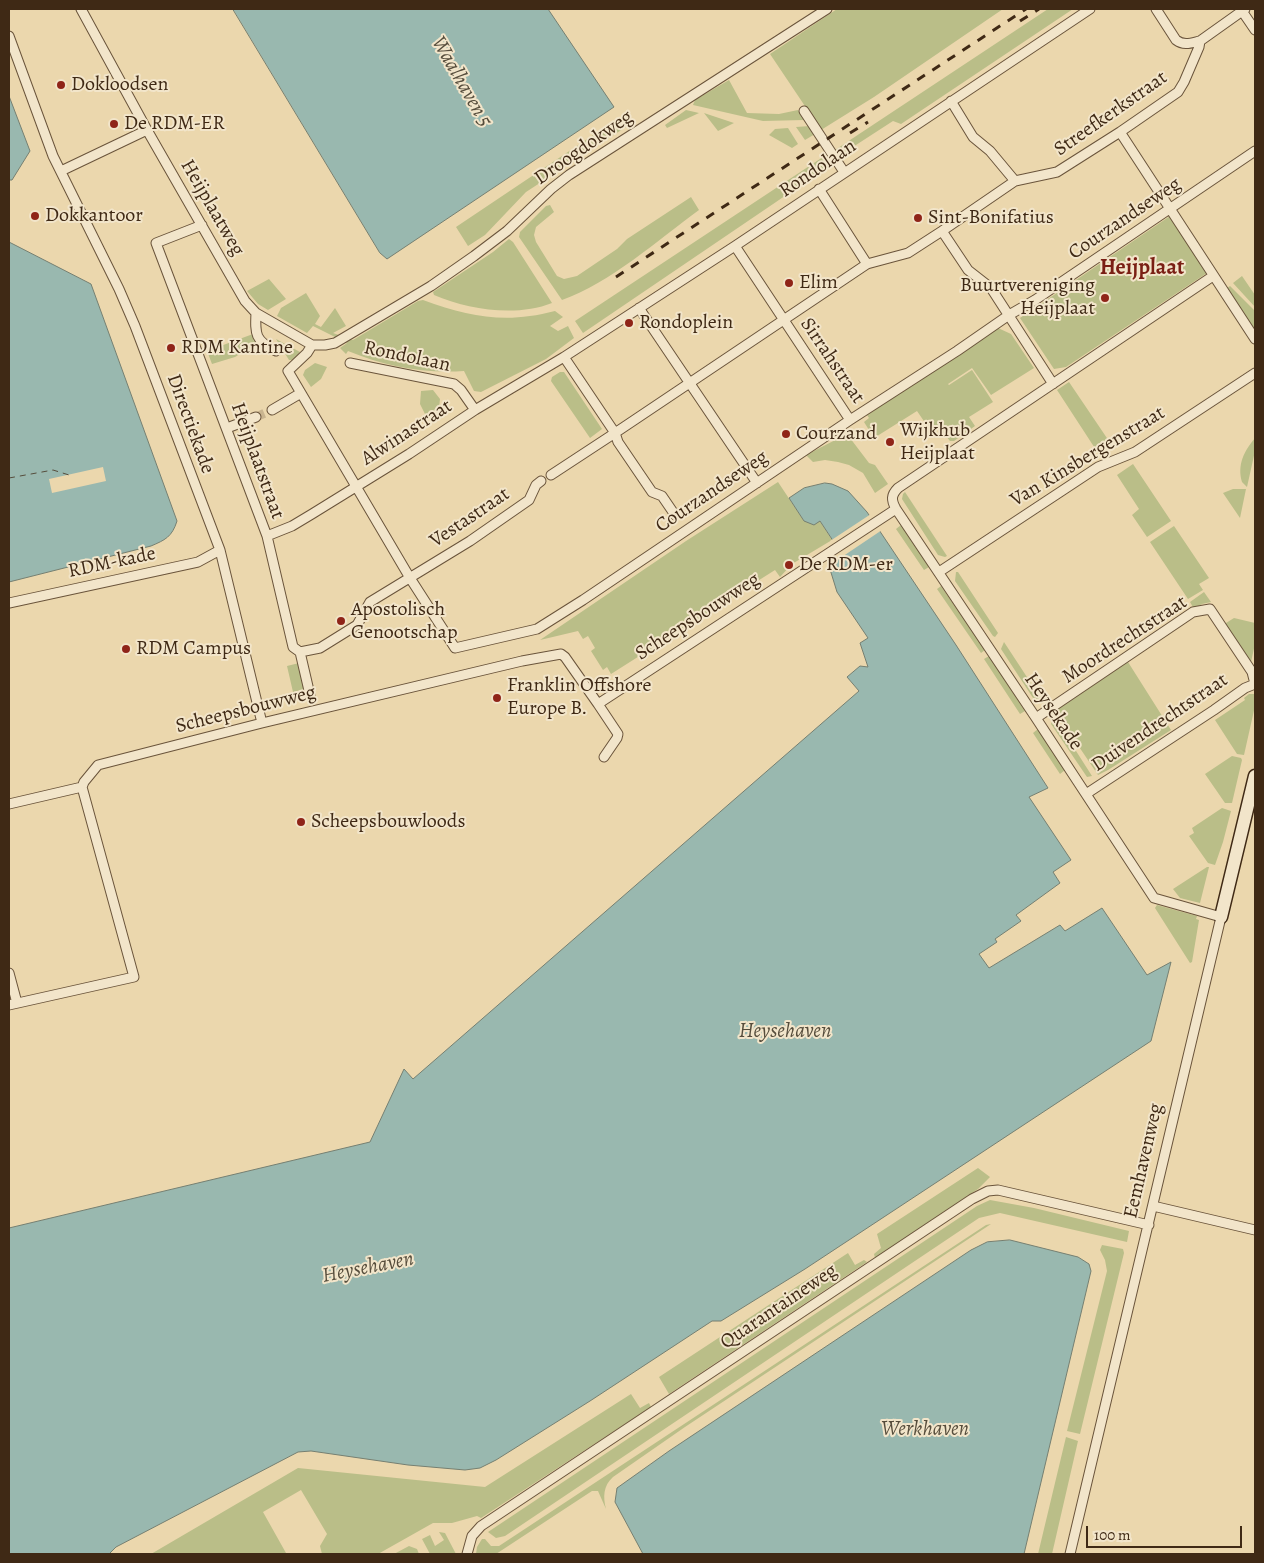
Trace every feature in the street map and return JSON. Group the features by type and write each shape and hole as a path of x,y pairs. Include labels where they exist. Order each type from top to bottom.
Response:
{"street":[{"name":"Heijplaatweg","path":"81,9 147,130 245,301 256,312 312,345"},
{"name":"Droogdokweg","path":"312,345 325,346 335,343 431,286 507,231 551,189 569,175 827,9"},
{"name":"Rondolaan","path":"564,357 735,246 1090,9"},
{"path":"1156,9 1176,40 1180,43 1188,44 1200,40 1244,10 1255,30"},
{"name":"Directiekade","path":"9,36 50,150 132,319 220,550 262,723"},
{"name":"Streefkerkstraat","path":"689,383 867,264 908,253 1015,180 1058,172 1120,132 1178,92 1199,47 1200,40"},
{"path":"951,101 973,137 990,151 1015,180"},
{"path":"804,110 844,172"},
{"path":"61,171 147,130"},
{"path":"1120,132 1255,339"},
{"name":"Courzandseweg","path":"410,578 455,648 537,629 850,420 1009,315 1035,300 1255,151"},
{"path":"819,189 867,264"},
{"name":"Heijplaatstraat","path":"202,225 156,243 267,536 293,647 300,652 310,694"},
{"path":"942,231 968,270 991,288 1053,384"},
{"name":"Sirrahstraat","path":"735,246 850,420"},
{"path":"896,509 892,498 893,493 898,488 1213,276"},
{"path":"638,308 756,484"},
{"path":"256,312 255,331 263,345 276,351"},
{"path":"312,345 288,371 410,578"},
{"path":"564,357 652,492 662,496 675,515"},
{"name":"Alwinastraat","path":"267,536 302,520 475,410 564,357"},
{"name":"Rondolaan","path":"350,363 454,384 461,390 475,410"},
{"name":"Van Kinsbergenstraat","path":"939,572 1098,467 1135,452 1255,373"},
{"path":"551,475 689,383"},
{"path":"272,410 301,393"},
{"path":"227,428 256,417"},
{"name":"Vestastraat","path":"300,652 320,648 357,625 370,602 470,541 529,500 536,484 541,481"},
{"name":"Heysekade","path":"896,509 1154,898 1221,917"},
{"name":"Scheepsbouwweg","path":"598,704 896,509"},
{"name":"RDM-kade","path":"9,603 198,562 220,550"},
{"name":"Moordrechtstraat","path":"1036,718 1193,612 1210,609 1254,669 1255,684"},
{"name":"Scheepsbouwweg","path":"82,787 98,765 522,660 561,654 565,657 618,734 604,757"},
{"name":"Duivendrechtstraat","path":"1086,794 1245,688 1255,684"},
{"name":"Eemhavenweg","path":"1070,1554 1255,776"},
{"path":"9,804 82,787 134,977 13,1004 9,973"},
{"name":"Quarantaineweg","path":"466,1554 472,1536 481,1526 964,1205 988,1191 998,1190 1149,1225"},
{"path":"1153,1206 1255,1230"}],"green space":[{"path":"837,9 1003,9 874,97 821,130 770,54"},
{"path":"1048,9 1073,9 901,124 893,121 839,156 835,150"},
{"path":"729,80 747,113 779,114 798,110 804,120 763,121 693,105 695,100"},
{"path":"686,110 699,113 667,128 665,125"},
{"path":"704,113 734,123 718,131"},
{"path":"620,117 626,127 526,192 485,235 468,246 456,227"},
{"path":"810,126 815,134 805,140 796,127"},
{"path":"788,128 798,144 792,148 769,135 775,129"},
{"path":"826,155 832,164 583,333 575,321"},
{"path":"691,197 699,210 616,272 562,300 519,237 520,232 546,206 550,205 554,212 536,227 534,235 536,242 557,276 564,279 577,276 617,249 627,239"},
{"path":"1170,216 1207,273 1066,367 1054,369 1020,318"},
{"path":"509,239 513,242 552,303 524,310 493,310 462,305 434,295 433,292 493,252"},
{"path":"1242,276 1255,295 1255,307 1233,283"},
{"path":"269,279 286,299 268,310 258,304 247,291"},
{"path":"1230,286 1255,311 1255,331 1227,288"},
{"path":"306,293 320,316 315,324 321,327 335,308 346,326 333,333 353,340 418,301 423,300 457,311 488,317 520,317 555,311 563,317 550,326 558,331 568,326 574,338 546,359 481,392 474,391 464,371 449,372 405,368 376,361 348,351 346,354 340,348 347,343 313,326 307,333 277,316 281,308"},
{"path":"998,328 1011,334 1034,368 991,395 972,368 948,384 972,370 993,402 969,417 975,426 954,441 950,441 937,425 930,430 917,411 874,438 864,422 869,418 867,415"},
{"path":"253,334 259,342 235,357 212,364 207,351"},
{"path":"276,339 300,352 292,360 289,360"},
{"path":"315,363 327,367 321,379 311,387 303,375 305,370"},
{"path":"560,372 564,372 602,429 590,438 551,381 552,377"},
{"path":"1069,382 1113,447 1100,456 1057,390"},
{"path":"433,390 440,399 439,408 426,416 420,404 421,391"},
{"path":"847,434 869,463 875,465 888,484 875,493 863,473 849,465 825,460 813,462 806,455"},
{"path":"1255,438 1255,451 1247,487 1242,482 1240,470 1242,458"},
{"path":"1133,464 1171,521 1147,537 1132,515 1139,509 1117,475"},
{"path":"778,482 804,521 820,521 832,540 792,564 780,577 775,570 611,674 607,667 603,670 591,651 595,648 588,636 583,639 578,631 540,640 686,541"},
{"path":"1233,489 1246,489 1240,518 1223,493"},
{"path":"905,492 947,556 938,555 902,499"},
{"path":"901,525 929,567 924,570 896,529"},
{"path":"1174,526 1209,578 1199,584 1203,590 1188,599 1150,542"},
{"path":"956,572 958,572 998,633 995,637 955,581"},
{"path":"941,586 985,650 981,653 937,589"},
{"path":"1204,592 1211,602 1202,604 1194,609 1190,602"},
{"path":"1234,618 1255,623 1255,644 1251,662 1226,625 1226,623"},
{"path":"1004,642 1042,702 1035,701 1001,649"},
{"path":"989,656 1025,711 1020,714 984,659"},
{"path":"1128,662 1171,730 1098,775 1055,711"},
{"path":"299,663 305,689 293,692 287,666"},
{"path":"1249,694 1255,694 1255,706 1244,755 1237,754 1215,720 1245,700 1244,698"},
{"path":"1053,718 1055,718 1092,776 1087,777 1051,724"},
{"path":"1038,729 1065,770 1060,774 1033,733"},
{"path":"1232,756 1242,760 1232,803 1225,803 1205,774"},
{"path":"1222,808 1231,811 1215,865 1208,863 1189,836 1194,833 1192,828"},
{"path":"1209,867 1200,903 1180,898 1173,889"},
{"path":"1157,905 1197,916 1196,919 1199,920 1192,962 1190,963 1155,908"},
{"path":"978,1168 990,1177 978,1189 875,1258 874,1254 881,1248 877,1234"},
{"path":"990,1200 1034,1208 1129,1231 1127,1242 1000,1213 979,1218 505,1536 496,1538 488,1532 977,1206"},
{"path":"991,1224 685,1427 613,1477 607,1484 605,1492 606,1509 598,1491 592,1491 496,1554 476,1554 477,1547 482,1539 485,1539 491,1546 499,1546 986,1225"},
{"path":"1102,1245 1123,1249 1124,1253 1080,1434 1067,1431 1107,1271 1105,1260 1100,1250"},
{"path":"848,1253 855,1265 864,1260 867,1262 669,1394 659,1377"},
{"path":"631,1394 640,1408 649,1403 651,1407 481,1518 477,1516 452,1523 433,1523 378,1554 322,1554 320,1546 327,1534 301,1490 263,1512 286,1553 298,1554 151,1554 298,1468 485,1487"},
{"path":"1066,1437 1078,1441 1052,1554 1038,1554"},
{"path":"439,1532 445,1533 456,1554 430,1554 422,1539 430,1535 435,1546 444,1540"},
{"path":"409,1546 417,1549 419,1554 394,1554"}],"water":[{"name":"Waalhaven 5","path":"233,9 548,9 614,107 387,259 380,253"},
{"path":"9,96 30,151 12,180 9,180"},
{"path":"9,242 91,284 177,521 173,531 167,537 151,546 9,582"},
{"name":"Heysehaven","path":"825,483 848,491 867,512 1048,788 1029,797 1071,860 1053,872 1060,883 1016,915 1021,921 995,939 997,942 979,954 989,968 1060,925 1065,931 1102,908 1147,975 1171,962 1151,1041 805,1269 721,1321 712,1321 590,1401 480,1468 465,1470 408,1465 311,1451 298,1452 116,1547 109,1554 9,1554 9,1228 370,1142 404,1069 413,1079 859,691 847,677 860,666 868,667 860,643 868,638 837,592 829,566 843,556 820,521 814,525 804,521 789,498 804,488"},
{"name":"Werkhaven","path":"1010,1240 1078,1257 1089,1264 1091,1271 1024,1554 643,1554 615,1502 617,1488 669,1451 971,1250 987,1242"}],"pier":[{"path":"103,467 106,481 52,493 49,479"},
{"path":"871,514 882,530 827,567 827,564 839,556 830,541"}],"ferry route":[{"path":"9,478 53,470 69,475"}],"tunnel":[{"path":"256,417 272,410"}],"railway":[{"path":"616,277 1026,9"},
{"path":"1020,21 1039,9"},
{"path":"850,133 868,122"}],"place":[{"name":"Dokloodsen","path":"61,85"},
{"name":"De RDM-ER","path":"114,124"},
{"name":"Dokkantoor","path":"35,216"},
{"name":"Sint-Bonifatius","path":"918,218"},
{"name":"Elim","path":"789,283"},
{"name":"Buurtvereniging Heijplaat","path":"1105,298"},
{"name":"Rondoplein","path":"629,323"},
{"name":"RDM Kantine","path":"171,348"},
{"name":"Courzand","path":"786,434"},
{"name":"Wijkhub Heijplaat","path":"890,442"},
{"name":"De RDM-er","path":"789,565"},
{"name":"Apostolisch Genootschap","path":"341,621"},
{"name":"RDM Campus","path":"126,649"},
{"name":"Franklin Offshore Europe B.","path":"497,698"},
{"name":"Scheepsbouwloods","path":"301,822"}],"district":[{"name":"Heijplaat","path":"1142,269"}]}
